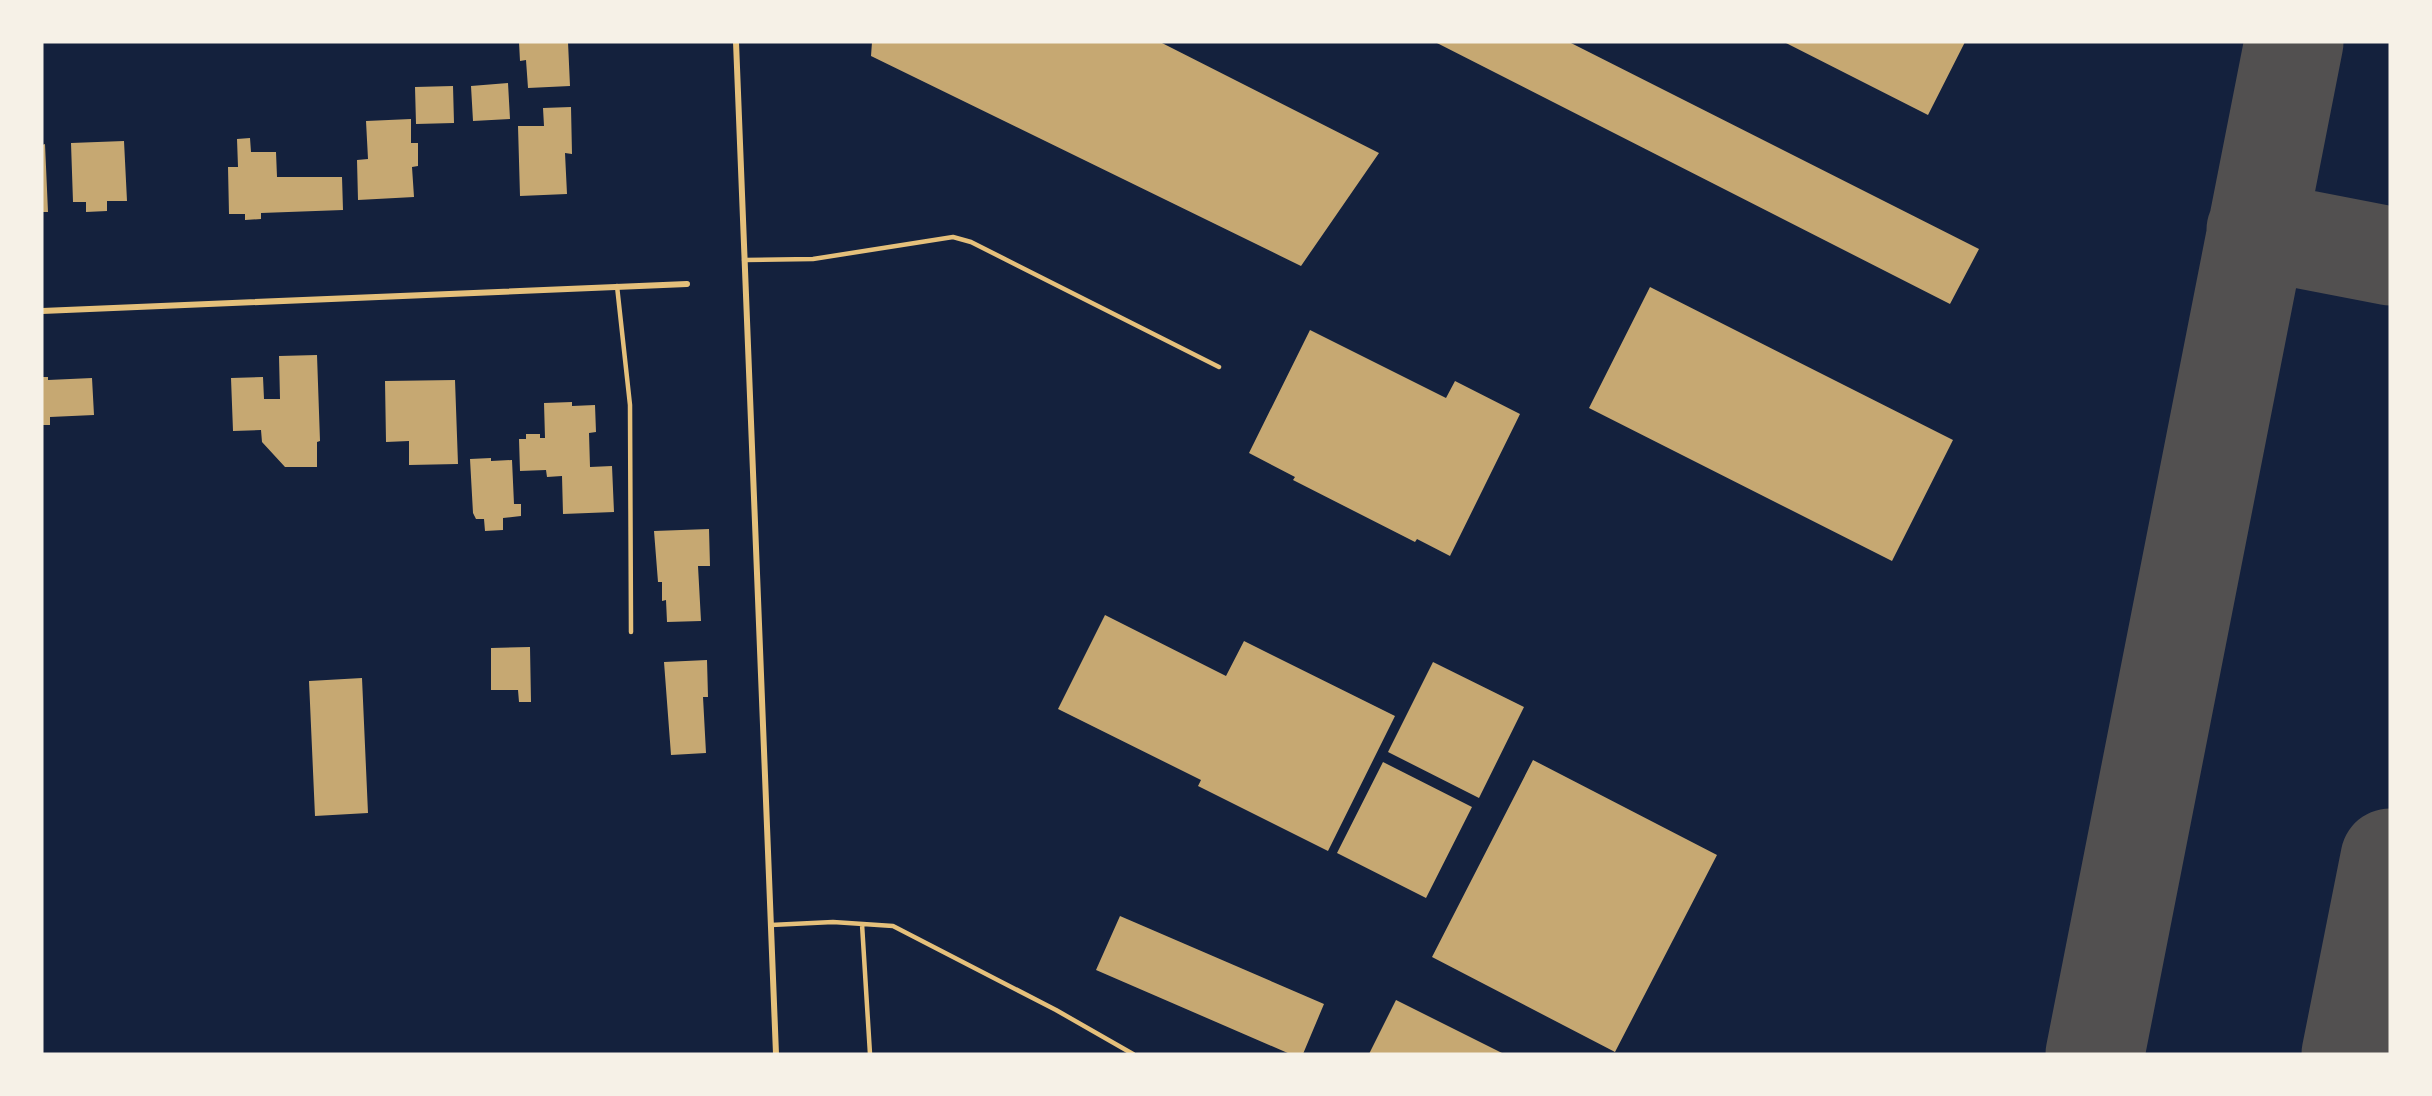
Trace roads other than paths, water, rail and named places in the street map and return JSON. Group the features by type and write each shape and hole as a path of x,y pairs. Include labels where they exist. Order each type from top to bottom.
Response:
{"street":[{"path":"736,42 776,1054"},
{"path":"42,311 687,284"}],"lane":[{"path":"744,260 813,259 953,237 971,242 1219,368"},
{"path":"617,286 630,405 631,632"},
{"path":"862,924 870,1054"},
{"path":"771,925 893,926 1056,1010 1133,1054"}]}
